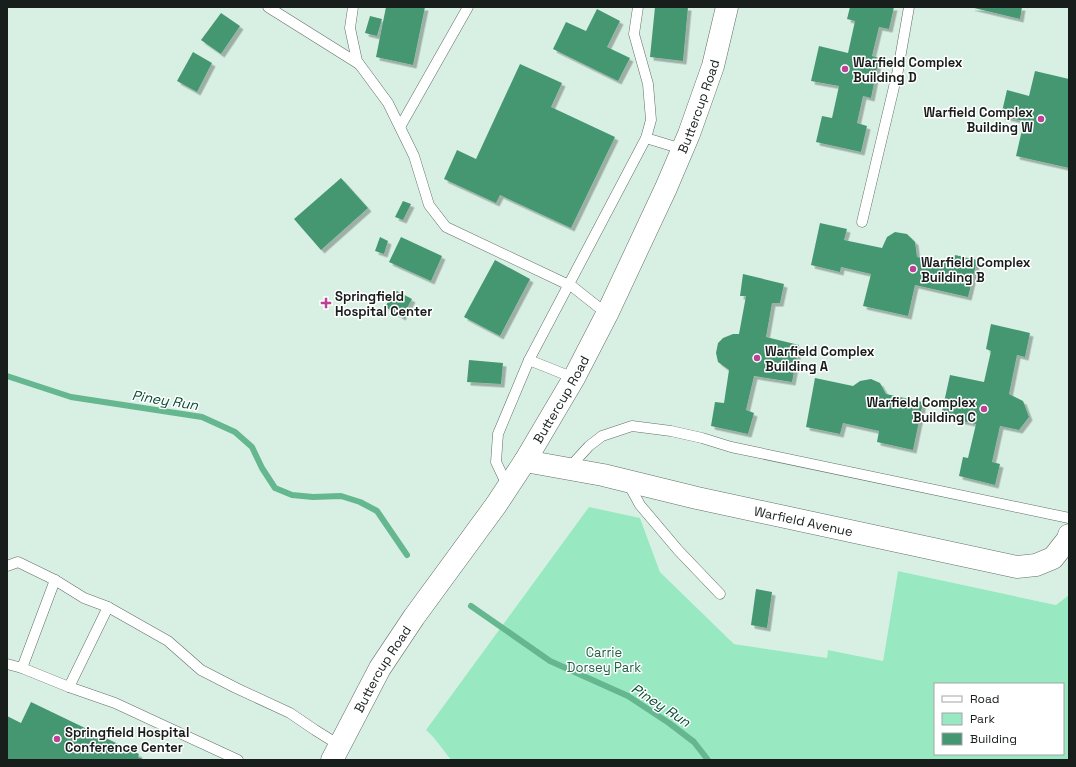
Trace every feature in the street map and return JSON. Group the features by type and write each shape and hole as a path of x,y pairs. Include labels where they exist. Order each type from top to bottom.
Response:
{"street":[{"name":"Buttercup Road","path":"336,752 380,668 414,617 508,487 574,378 607,314 666,188 713,66 727,7"},
{"name":"Warfield Avenue","path":"525,461 603,475 697,498 1018,567 1036,564 1054,558 1068,539 1069,535"}],"lane":[{"path":"268,7 359,64"},
{"path":"353,7 350,28 357,61 388,103 414,156 429,205 446,227 569,284 607,314"},
{"path":"400,127 468,7"},
{"path":"508,487 496,462 498,434 529,360 646,138 651,120 648,84 634,34 638,7"},
{"path":"862,222 898,70 909,7"},
{"path":"646,138 682,149"},
{"path":"529,360 574,378"},
{"path":"568,469 589,446 602,436 632,426 672,431 731,447 1069,518"},
{"path":"627,481 640,505 678,550 720,594"},
{"path":"7,566 18,562 55,580 84,598 108,607 168,641 201,670 290,713 315,730 336,752"},
{"path":"22,668 55,580"},
{"path":"69,687 108,607"},
{"path":"7,664 22,668 114,703 222,756 238,760"}],"shaded area":[{"name":"Springfield Hospital Center","path":"7,7 1069,7 1069,595 1056,605 898,571 883,661 828,650 827,658 734,644 660,572 640,518 426,730 451,760 7,760"}],"green space":[{"name":"Carrie Dorsey Park","path":"589,507 640,518 660,572 734,644 827,658 828,650 883,661 898,571 1056,605 1069,595 1069,760 451,760 426,730"}],"building":[{"path":"386,7 425,7 413,65 376,57"},
{"path":"655,7 688,7 683,61 650,57"},
{"name":"Warfield Complex Building D","path":"850,7 894,7 889,29 879,27 872,56 879,58 871,98 863,96 857,123 867,126 861,152 816,142 822,116 832,118 839,86 811,81 819,46 848,53 855,21 847,19"},
{"path":"970,7 1022,7 1020,19"},
{"path":"597,9 620,21 607,47 630,58 618,81 553,49 566,22 586,31"},
{"path":"221,13 240,26 221,54 201,40"},
{"path":"370,16 382,19 377,36 365,33"},
{"path":"193,52 212,63 197,92 177,81"},
{"path":"520,64 562,83 551,107 615,137 571,228 500,195 496,203 444,179 457,150 476,159"},
{"name":"Warfield Complex Building W","path":"1035,71 1069,79 1069,168 1016,156 1024,121 1001,116 1007,90 1029,96"},
{"path":"341,178 368,208 321,250 294,219"},
{"path":"403,201 411,204 403,220 395,217"},
{"name":"Warfield Complex Building B","path":"820,223 847,229 844,240 882,248 887,237 895,232 907,234 915,242 917,257 953,265 955,255 977,260 968,297 915,285 908,316 863,306 871,274 841,267 840,272 811,265"},
{"path":"380,237 388,241 384,254 375,251"},
{"path":"401,237 442,256 431,281 389,262"},
{"path":"495,260 530,279 500,336 464,317"},
{"name":"Warfield Complex Building A","path":"743,274 784,284 780,303 772,303 766,337 799,345 792,382 754,376 746,410 754,413 748,434 711,426 715,402 724,403 729,370 718,362 716,353 718,343 723,338 733,334 739,334 746,296 740,296"},
{"path":"395,290 412,299 402,317 385,307"},
{"name":"Warfield Complex Building C","path":"991,324 1030,333 1025,357 1017,355 1009,394 1023,401 1029,417 1019,430 1000,426 992,462 1000,464 995,485 959,476 963,457 968,458 976,424 941,416 950,375 984,382 991,351 986,349"},
{"path":"469,360 503,363 501,384 467,382"},
{"path":"815,378 853,386 860,381 871,379 880,383 886,394 923,402 913,450 877,442 879,431 843,423 840,434 806,427"},
{"path":"756,589 772,592 767,628 751,625"},
{"name":"Springfield Hospital Conference Center","path":"31,702 139,754 138,757 145,760 7,760 7,716 21,723"}],"waterway":[{"name":"Piney Run","path":"7,376 71,397 202,417 235,432 252,447 262,468 275,488 292,495 313,497 341,496 360,502 377,511 407,555"},
{"name":"Piney Run","path":"471,606 550,661 628,696 669,723 694,742 708,760"}],"place":[{"name":"Warfield Complex Building D","path":"845,69"},
{"name":"Warfield Complex Building W","path":"1041,119"},
{"name":"Warfield Complex Building B","path":"913,269"},
{"name":"Springfield Hospital Center","path":"326,303"},
{"name":"Warfield Complex Building A","path":"757,358"},
{"name":"Warfield Complex Building C","path":"984,409"},
{"name":"Springfield Hospital Conference Center","path":"57,739"}]}
